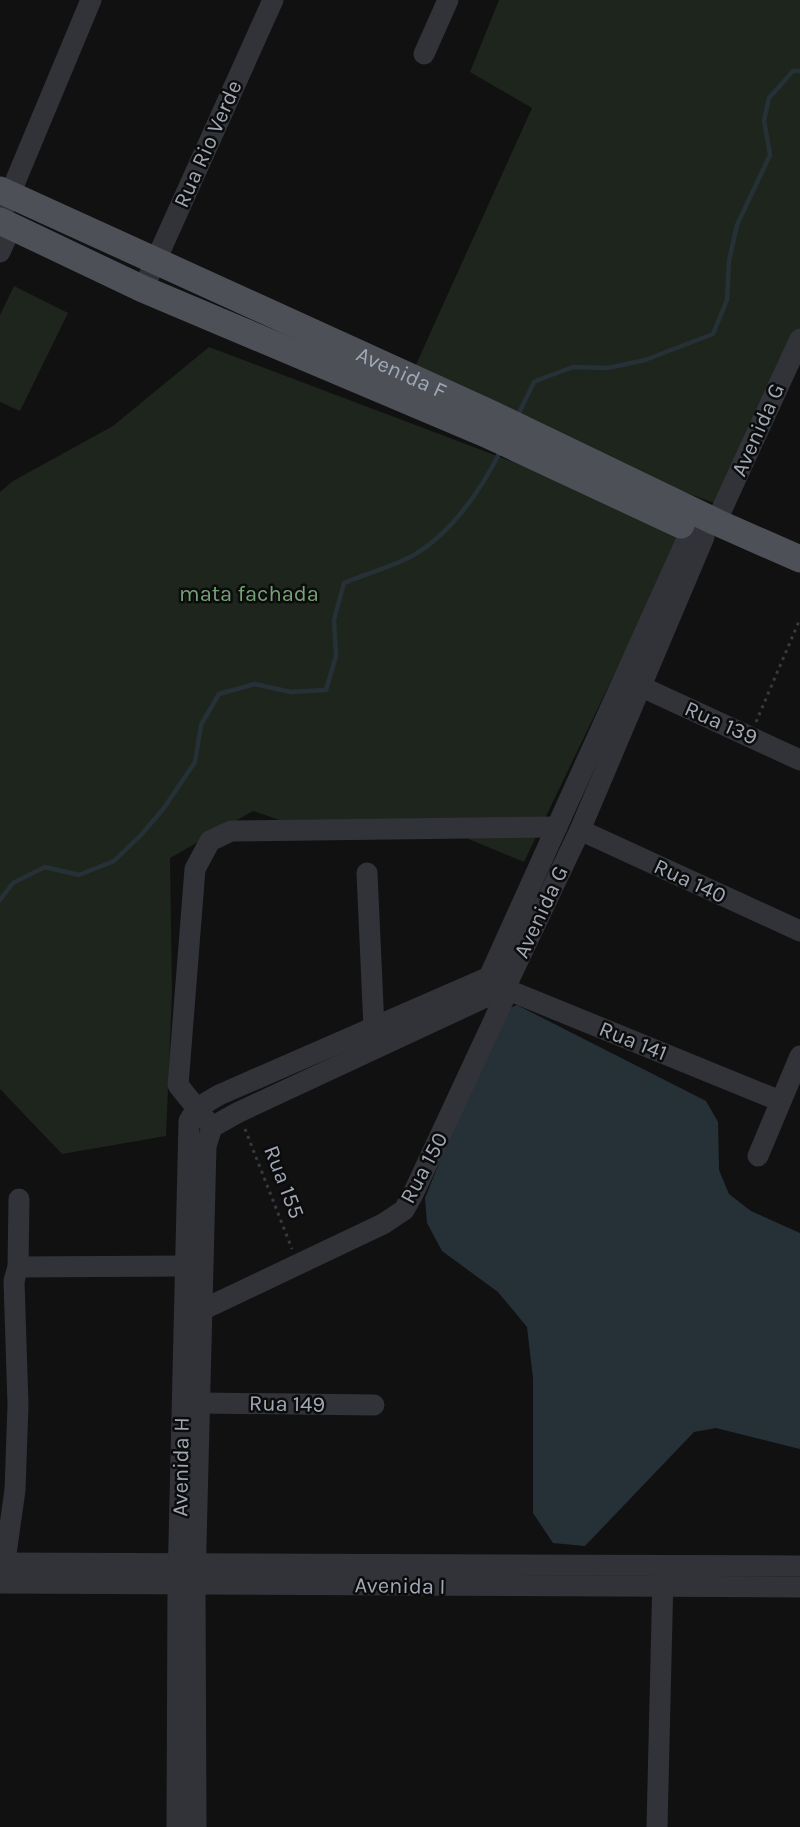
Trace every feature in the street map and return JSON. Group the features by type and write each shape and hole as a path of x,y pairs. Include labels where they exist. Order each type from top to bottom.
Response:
{"main road":[{"name":"Avenida F","path":"4,210 156,261 800,577"},
{"name":"Avenida F","path":"4,210 143,289 489,424"},
{"name":"Avenida F","path":"704,530 800,559"}],"street":[{"path":"0,252 4,210 91,0"},
{"name":"Rua Rio Verde","path":"143,289 273,0"},
{"path":"424,54 448,0"},
{"name":"Avenida G","path":"500,985 556,827 704,530 792,373 800,339"},
{"name":"Avenida G","path":"197,1108 219,1095 374,1028 500,985 579,830 642,687 704,530"},
{"name":"Rua 139","path":"642,687 800,760"},
{"path":"500,985 238,1112 212,1127 178,1085 195,869 210,841 231,831 556,827"},
{"name":"Rua 140","path":"579,830 800,931"},
{"path":"367,873 374,1028"},
{"name":"Rua 141","path":"500,985 780,1101"},
{"name":"Rua 150","path":"204,1309 383,1224 404,1210 426,1171 500,985"},
{"path":"758,1156 800,1056"},
{"name":"Avenida H","path":"196,1827 187,1575 185,1266 187,1134 189,1121 197,1108"},
{"name":"Avenida H","path":"177,1827 187,1575 201,1403 206,1146 212,1127"},
{"path":"2,1573 15,1490 18,1405 11,1277 19,1199"},
{"path":"11,1277 185,1266"},
{"name":"Rua 149","path":"201,1403 374,1405"},
{"path":"657,1827 664,1566"},
{"name":"Avenida I","path":"187,1575 664,1566 800,1566"},
{"name":"Avenida I","path":"2,1573 187,1575 662,1588 800,1587"}],"path":[{"path":"750,735 800,619"},
{"name":"Rua 155","path":"238,1112 298,1264"}],"green space":[{"path":"499,0 800,0 800,331 714,503 663,484 414,369 532,108 470,72"},
{"path":"14,286 68,313 20,411 0,402 0,315"},
{"name":"mata fachada","path":"209,347 685,527 524,862 418,818 328,837 253,811 170,858 172,993 166,1136 62,1154 0,1089 0,492 13,481 113,426"}],"shaded area":[{"path":"517,1005 706,1101 718,1122 719,1170 729,1194 751,1211 800,1233 800,1449 716,1428 694,1432 585,1546 553,1543 533,1513 533,1378 527,1327 498,1292 442,1251 427,1223 425,1198 500,1012"}],"waterway":[{"path":"517,417 534,382 538,380 573,367 608,368 645,360 713,334 727,300 729,261 737,225 770,155 764,120 769,98 793,71 800,71"},
{"path":"0,900 13,883 45,867 79,875 114,861 164,808 195,762 201,725 219,694 255,684 291,692 326,690 336,656 334,620 344,583 412,556 440,536 464,510 500,452"}]}
